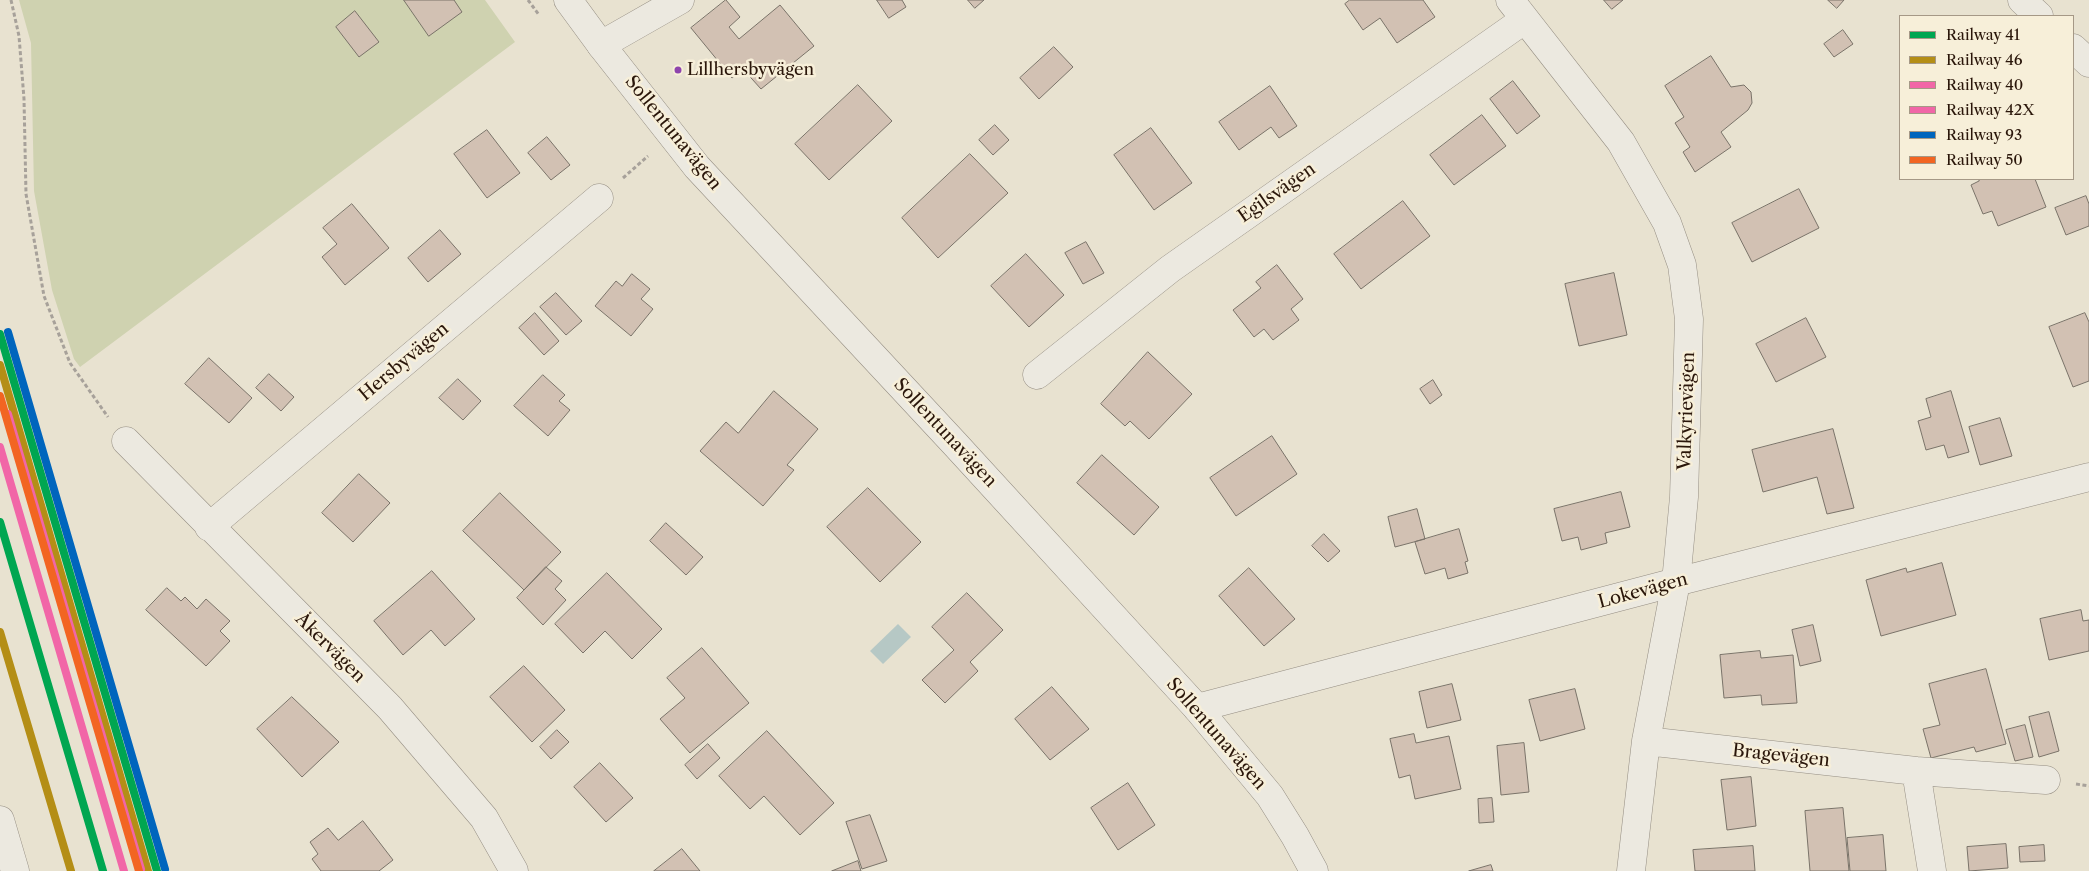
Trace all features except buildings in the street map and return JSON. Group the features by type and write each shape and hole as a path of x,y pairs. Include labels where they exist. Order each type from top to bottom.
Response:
{"street":[{"name":"Sollentunavägen","path":"568,0 697,167 948,436 1197,708 1270,796 1314,871"},
{"path":"601,45 680,0"},
{"path":"2022,0 2038,15"},
{"name":"Egilsvägen","path":"1037,375 1170,269 1517,10"},
{"name":"Valkyrievägen","path":"1517,10 1621,142 1667,223 1682,265 1689,320 1684,497 1676,582 1646,741 1630,871"},
{"path":"2074,49 2089,63"},
{"name":"Hersbyvägen","path":"209,527 599,198"},
{"name":"Åkervägen","path":"126,442 390,708 484,818 514,871"},
{"name":"Lokevägen","path":"1197,708 1676,582 2089,477"},
{"name":"Bragevägen","path":"1646,741 1916,771 2046,780"},
{"path":"1916,771 1932,871"},
{"path":"0,820 15,871"}],"path":[{"path":"11,0 19,36 24,99 26,194 44,296 70,363 126,442"},
{"path":"599,198 650,154"}],"green space":[{"path":"19,0 485,0 515,42 80,367 74,359 52,290 34,191 31,43"}],"shaded area":[{"path":"898,624 911,637 883,664 870,651"}],"rail line":[{"name":"93","path":"8,332 165,869"},
{"name":"41","path":"0,334 157,871"},
{"name":"46","path":"0,365 148,871"},
{"name":"50","path":"0,396 139,871"},
{"name":"42X","path":"8,414 141,869"},
{"name":"40","path":"0,447 124,871"},
{"name":"41","path":"0,522 103,871"},
{"name":"46","path":"0,632 71,871"}],"place":[{"name":"Lillhersbyvägen","path":"678,70"}]}
